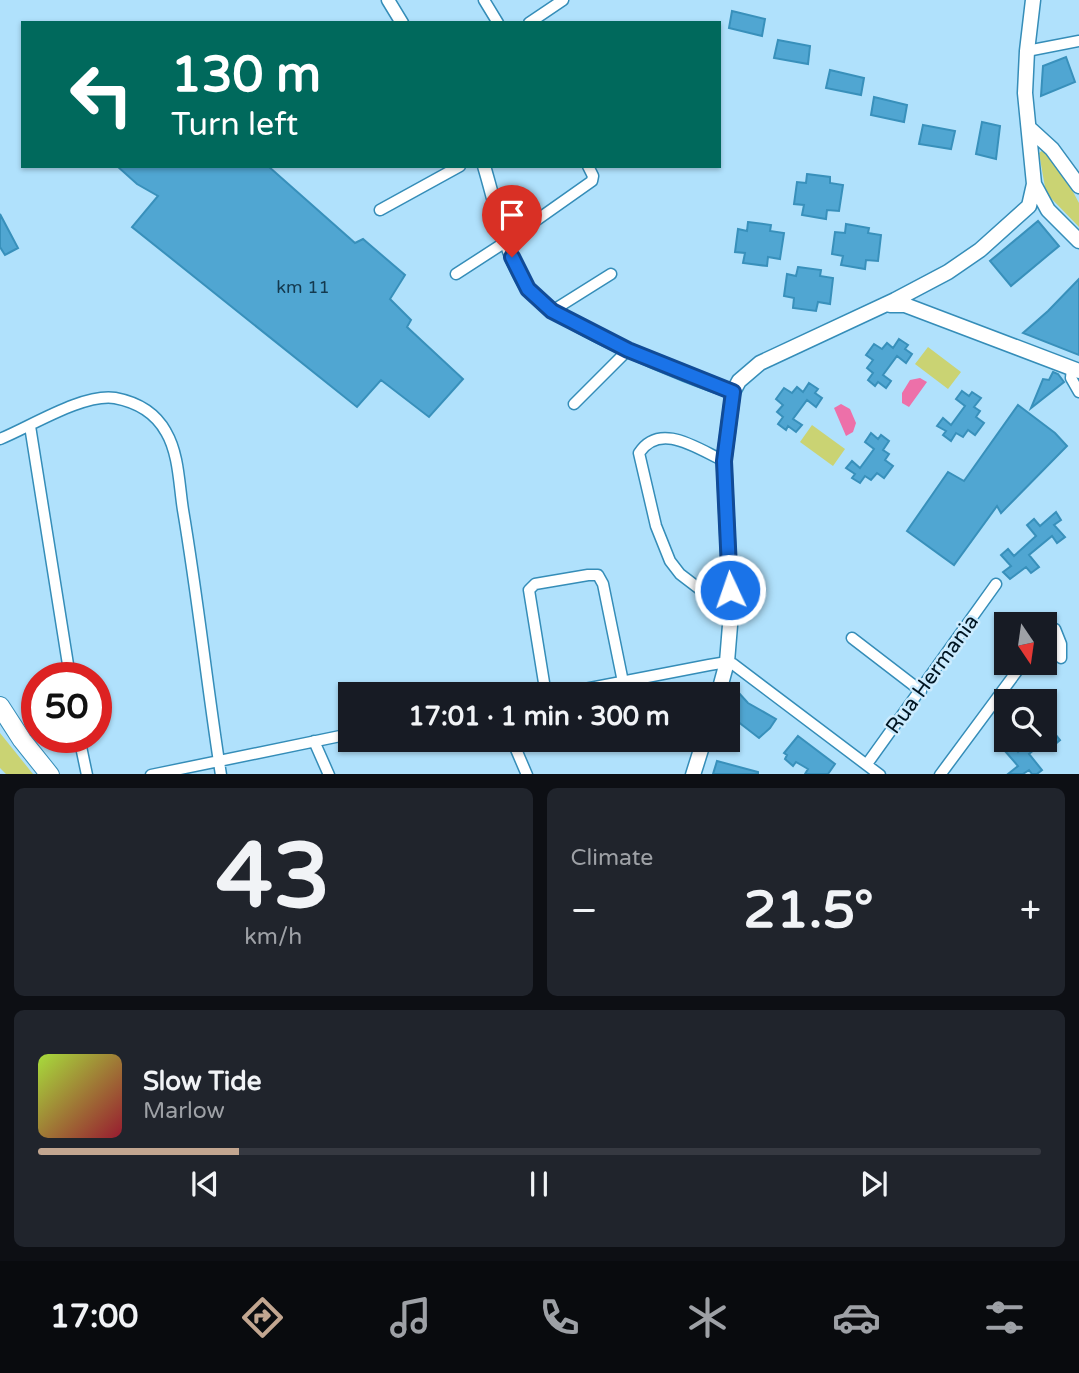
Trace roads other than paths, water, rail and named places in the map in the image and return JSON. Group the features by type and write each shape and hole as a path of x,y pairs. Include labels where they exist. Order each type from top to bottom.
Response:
{"highway":[{"path":"0,706 22,740 50,774"}],"main road":[{"path":"722,682 727,662 731,613 724,461 733,392 739,381 761,363 918,289 980,250 1029,206 1034,184 1025,93 1033,0"},
{"path":"1029,128 1052,149 1079,186"},
{"path":"1034,184 1048,211 1079,241"},
{"path":"1029,206 1048,211"},
{"path":"905,305 918,289"},
{"path":"881,307 905,305 1075,369"},
{"path":"693,774 700,752"}],"street":[{"path":"388,0 401,21"},
{"path":"484,0 497,21"},
{"path":"532,21 563,0"},
{"path":"1027,51 1079,41"},
{"path":"380,210 456,168"},
{"path":"485,168 517,271 528,289 552,311 628,350 733,392"},
{"path":"456,274 592,181 589,168"},
{"path":"552,311 611,274"},
{"path":"574,404 628,350"},
{"path":"1075,369 1071,377 1079,392"},
{"path":"0,439 65,409 87,401 112,397 136,404 154,415 167,432 187,530 221,774"},
{"path":"30,426 68,662"},
{"path":"724,461 674,438 663,437 651,441 639,453 656,526 670,561 680,574 731,613"},
{"path":"544,682 528,590 535,584 598,575 603,583 622,682 727,662 737,666 879,774"},
{"name":"Rua Hermania","path":"867,764 996,584"},
{"path":"1057,634 1061,644 1061,658"},
{"path":"852,638 921,691"},
{"path":"941,774 1013,676"},
{"path":"156,774 338,736"},
{"path":"314,741 329,774"},
{"path":"517,752 527,774"},
{"path":"82,753 87,774"}]}
